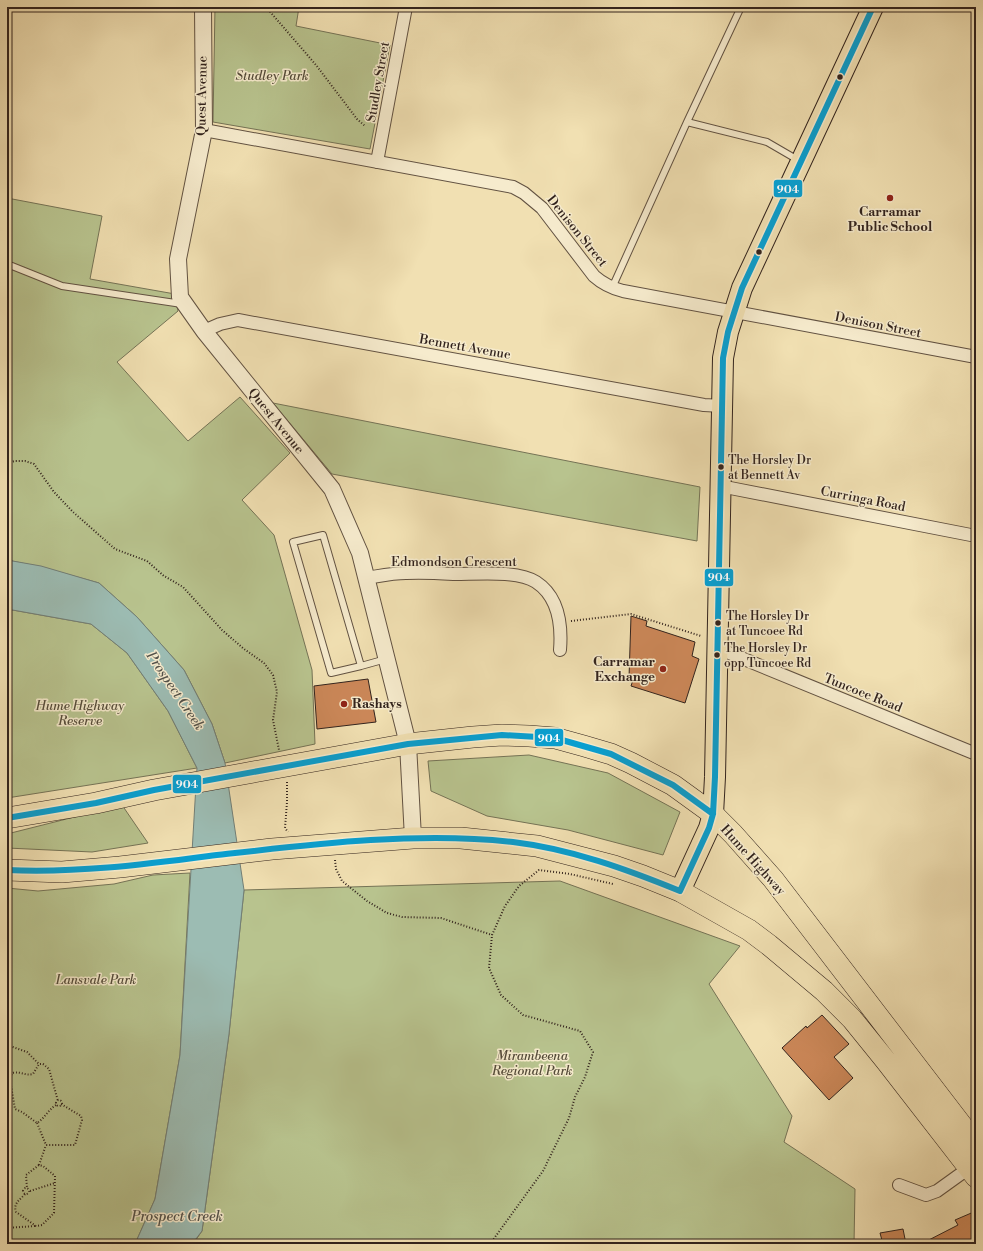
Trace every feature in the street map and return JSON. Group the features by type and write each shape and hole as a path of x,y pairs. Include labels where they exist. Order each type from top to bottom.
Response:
{"highway":[{"name":"Hume Highway","path":"7,818 96,803 154,790 408,744 502,736 555,738 591,748 631,763 673,786 712,814 738,840 773,879 976,1144"},
{"path":"7,870 62,872 153,864 272,849 414,838 461,838 537,846 614,866 680,891 749,930 824,991 852,1019 942,1131 973,1173"}],"main road":[{"path":"680,891 708,830 712,814 715,777 710,642 720,486 723,358 728,332 733,312 742,288 873,7"}],"street":[{"name":"Quest Avenue","path":"203,7 204,130 178,259 180,296 204,331 332,489 360,553 408,744 414,838"},
{"name":"Studley Street","path":"378,162 406,7"},
{"name":"Denison Street","path":"204,130 513,187 524,192 542,208 594,276 612,288 623,292 976,357"},
{"name":"Bennett Avenue","path":"204,331 220,324 238,320 704,405 722,406"},
{"name":"Curringa Road","path":"720,486 976,536"},
{"name":"Edmondson Crescent","path":"366,578 405,573 503,574 527,577 537,582 545,590 552,599 557,610 560,622 560,650"},
{"name":"Tuncoee Road","path":"710,642 976,754"},
{"path":"899,1185 926,1195 973,1173"}],"lane":[{"path":"612,288 741,7"},
{"path":"687,122 767,142 801,162"},
{"path":"7,264 62,286 185,304"},
{"path":"361,666 324,535 293,542 331,673 361,666 386,659"}],"path":[{"path":"266,7 316,65 356,120 365,126"},
{"path":"7,463 25,461 34,464 54,492 73,512 115,549 147,561 164,576 183,587 222,630 244,649 264,663 273,675 277,692 273,720 280,753"},
{"path":"560,622 631,614 710,642"},
{"path":"287,776 285,828 289,834"},
{"path":"333,844 336,869 342,881 367,901 387,913 402,917 441,918 492,934"},
{"path":"490,1244 543,1171 569,1118 575,1097 585,1077 593,1052 580,1031 523,1015 501,995 489,968 492,934 505,906 519,886 539,870 570,874 616,885"},
{"path":"7,1045 27,1052 39,1064 43,1064 49,1069 58,1101 61,1101 61,1104 81,1116 82,1120 75,1145 46,1145"},
{"path":"36,1226 16,1212 14,1208 24,1194 24,1190 27,1188 26,1175 39,1164 46,1145 37,1123 22,1112 15,1110 10,1080 12,1074 18,1072 28,1075 33,1074 39,1064"},
{"path":"56,1105 56,1102 58,1101"},
{"path":"37,1123 42,1120 50,1109 56,1105 60,1106 61,1104"},
{"path":"7,1228 38,1227 54,1213 55,1176 39,1164"},
{"path":"24,1194 28,1194 30,1191 55,1183"},
{"path":"27,1188 30,1191"}],"green space":[{"name":"Studley Park","path":"215,7 299,7 296,26 390,45 370,149 213,122"},
{"path":"7,198 102,216 90,279 175,294 178,311 117,362 188,441 240,397 290,453 242,500 274,535 312,670 315,744 225,763 212,724 184,670 137,617 99,583 41,567 7,560"},
{"path":"273,403 700,487 697,541 332,474"},
{"name":"Hume Highway Reserve","path":"7,609 91,624 127,653 168,711 197,768 7,798"},
{"path":"529,755 608,773 680,812 663,855 568,830 487,816 431,791 428,761"},
{"path":"122,805 148,843 92,852 7,848 7,834"},
{"name":"Lansvale Park","path":"190,873 180,1055 155,1199 135,1244 7,1244 7,888 38,891 114,884 153,875"},
{"name":"Mirambeena Regional Park","path":"560,881 740,946 709,984 792,1116 784,1142 855,1189 854,1244 193,1244 202,1231 229,1034 244,890"}],"water":[{"name":"Prospect Creek","path":"7,560 41,566 99,583 137,617 184,670 212,724 225,763 244,890 229,1034 202,1231 192,1244 135,1244 155,1199 180,1055 197,768 168,711 127,653 91,624 7,609"}],"building":[{"name":"Carramar Exchange","path":"631,616 647,621 646,626 695,642 692,656 699,659 685,703 631,686 633,680 629,678"},
{"name":"Rashays","path":"368,679 376,722 317,729 314,686"},
{"path":"822,1015 849,1044 834,1057 853,1078 829,1100 782,1048 806,1026 807,1028"},
{"path":"976,1211 976,1240 967,1244 921,1244 958,1225 955,1220"},
{"path":"903,1229 906,1244 883,1244 880,1233"}],"transit line":[{"name":"904","path":"7,870 32,871 108,868 209,856 361,841 438,838 476,839 535,845 577,855 619,868 680,891 709,828 713,814 723,358 728,332 742,288 873,7"},
{"name":"904","path":"7,818 96,803 154,790 408,744 502,735 555,738 611,754 673,785 713,814"}],"place":[{"name":"Carramar Public School","path":"890,198"},
{"name":"The Horsley Dr at Bennett Av","path":"721,467"},
{"name":"The Horsley Dr at Tuncoee Rd","path":"718,623"},
{"name":"The Horsley Dr opp Tuncoee Rd","path":"717,655"},
{"name":"Carramar Exchange","path":"663,669"},
{"name":"Rashays","path":"344,704"}]}
